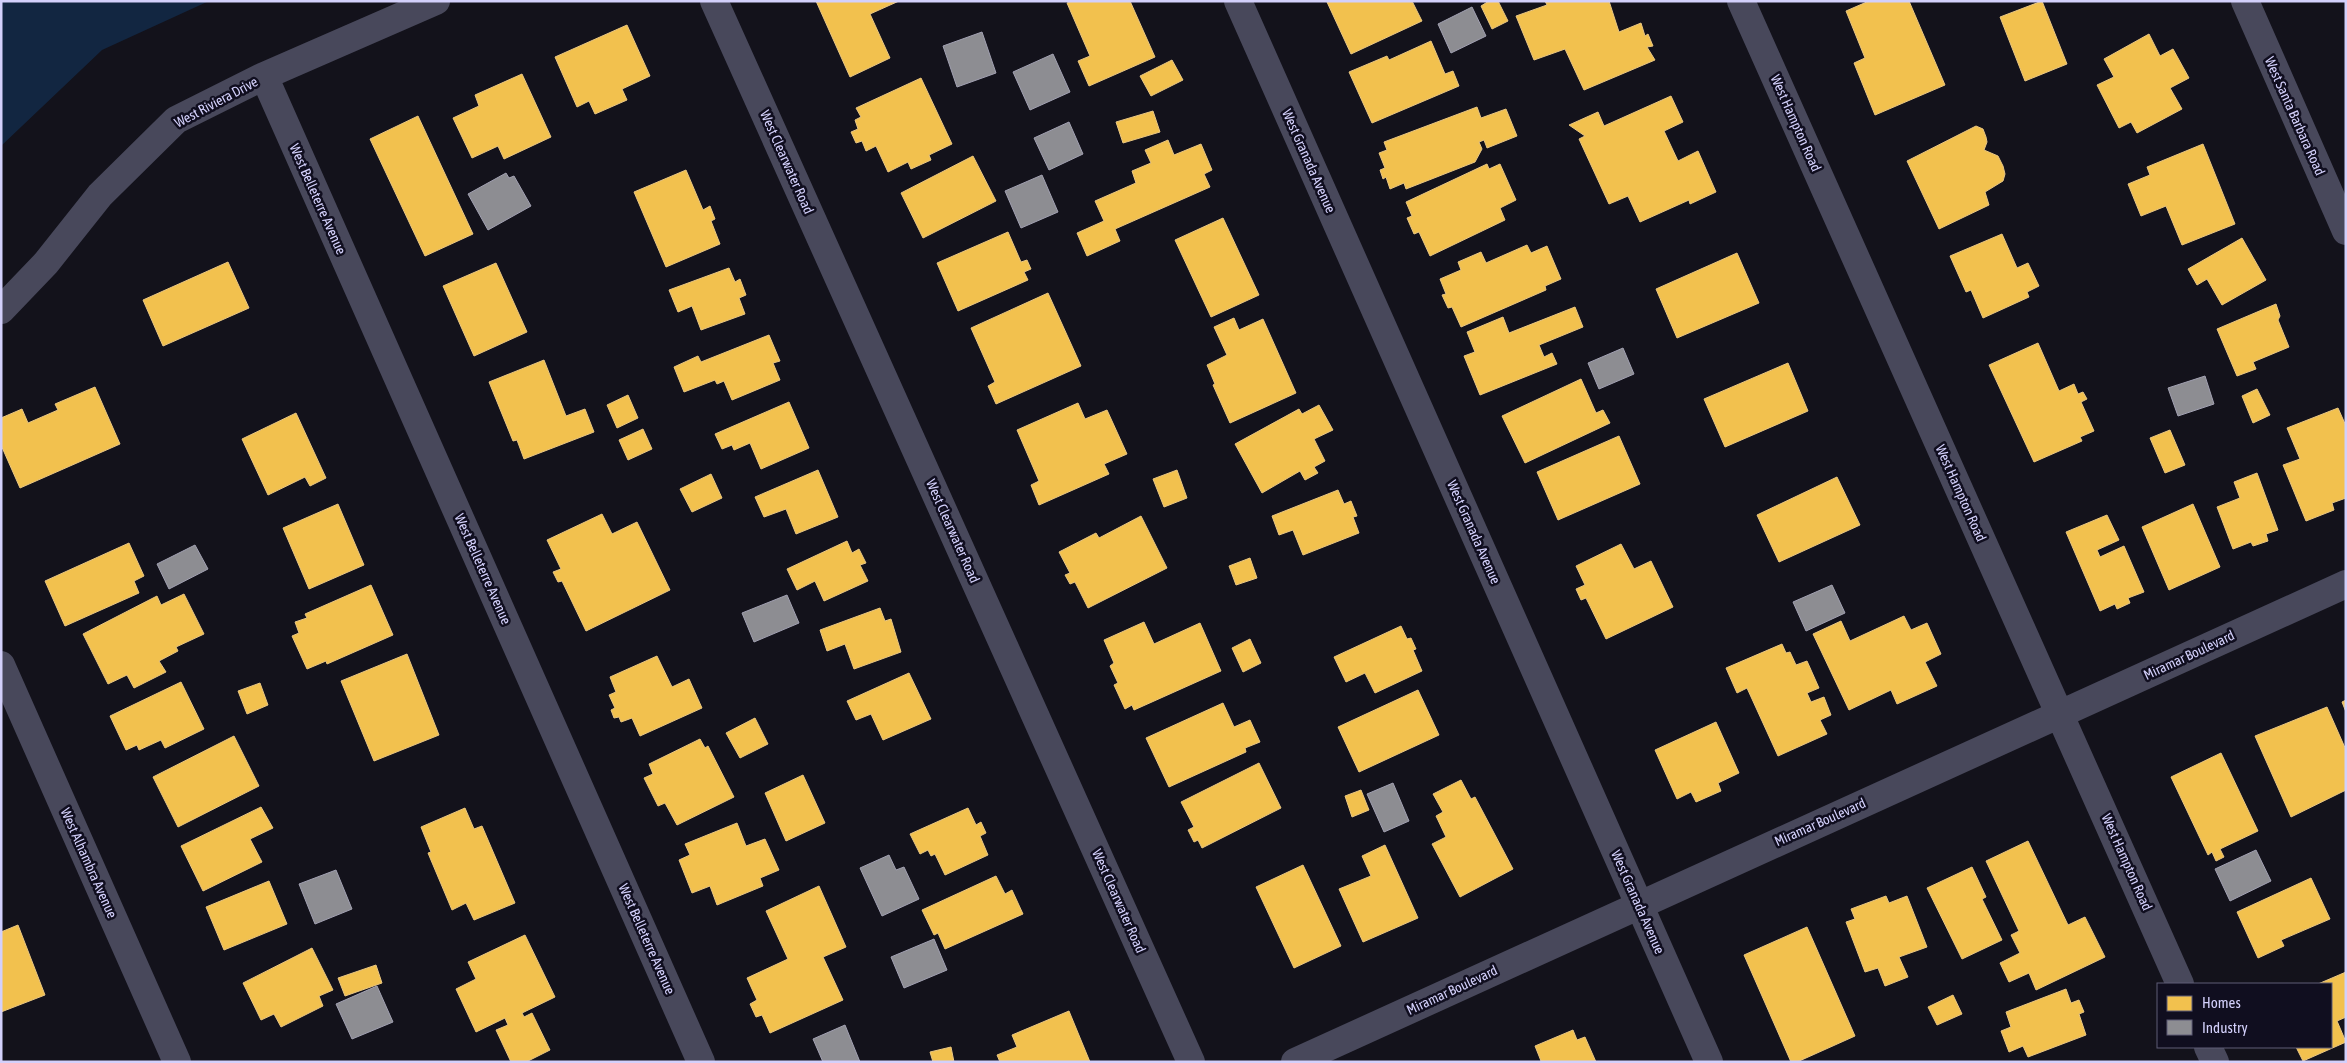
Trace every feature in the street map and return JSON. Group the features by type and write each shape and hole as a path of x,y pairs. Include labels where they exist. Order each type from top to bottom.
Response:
{"street":[{"name":"West Riviera Drive","path":"1,310 46,263 100,195 176,120 264,76 436,1"},
{"name":"West Clearwater Road","path":"714,1 1191,1062"},
{"name":"West Granada Avenue","path":"1238,1 1709,1062"},
{"name":"West Hampton Road","path":"1741,1 2180,983"},
{"name":"West Santa Barbara Road","path":"2244,1 2346,231"},
{"name":"West Belleterre Avenue","path":"264,76 702,1062"},
{"name":"Miramar Boulevard","path":"1295,1062 2346,584"},
{"name":"West Alhambra Avenue","path":"1,665 177,1062"},
{"path":"2208,1048 2215,1062"}],"water":[{"path":"1,1 209,1 102,50 1,146"}],"building: Homes":[{"path":"816,1 899,1 870,14 890,58 850,77"},
{"path":"1072,1 1130,1 1155,57 1089,86 1078,61 1090,56 1067,3"},
{"path":"1412,1 1422,21 1351,54 1327,2"},
{"path":"1489,1 1498,1 1508,21 1492,29 1481,6"},
{"path":"1545,1 1609,1 1619,32 1641,23 1645,36 1648,34 1653,46 1647,47 1655,60 1584,90 1565,49 1534,60 1516,16 1547,5"},
{"path":"1869,1 1909,1 1945,85 1875,115 1854,63 1865,58 1846,11"},
{"path":"2042,1 2067,64 2025,81 2000,17"},
{"path":"627,25 650,76 622,89 627,100 595,114 589,101 577,107 555,57"},
{"path":"2149,34 2160,56 2173,49 2189,78 2170,88 2182,109 2137,133 2131,122 2119,128 2097,85 2114,77 2104,59"},
{"path":"1431,41 1445,74 1453,71 1459,86 1372,123 1349,72 1387,56 1389,60"},
{"path":"1172,60 1183,80 1151,96 1140,76"},
{"path":"522,74 551,137 504,159 498,146 472,158 453,118 479,106 475,95"},
{"path":"921,78 952,144 929,155 931,160 911,169 908,162 888,172 876,146 866,151 862,141 856,143 851,132 858,129 855,120 861,117 856,108"},
{"path":"1671,96 1683,122 1664,131 1678,161 1698,151 1716,192 1690,204 1689,200 1640,222 1628,196 1609,204 1579,139 1585,136 1569,125 1598,112 1604,126"},
{"path":"1477,107 1481,118 1506,109 1517,136 1487,148 1484,140 1479,142 1482,149 1475,162 1406,189 1404,183 1390,189 1386,177 1383,179 1380,170 1385,168 1379,153 1387,150 1384,142"},
{"path":"1153,111 1160,132 1123,143 1116,122"},
{"path":"418,116 473,234 425,256 370,139"},
{"path":"1976,126 1983,129 1986,137 1987,142 1984,150 1998,156 2003,166 2005,174 2003,181 1985,192 1989,205 1939,229 1907,161"},
{"path":"1168,140 1174,155 1201,144 1212,170 1204,174 1210,187 1115,229 1120,241 1087,256 1077,233 1104,221 1095,201 1136,183 1132,171 1151,163 1145,150"},
{"path":"2203,144 2235,224 2182,245 2166,206 2141,216 2128,184 2150,175 2147,167"},
{"path":"973,156 996,201 923,238 901,193"},
{"path":"1487,164 1489,169 1500,164 1516,200 1500,208 1505,220 1430,256 1419,232 1414,234 1407,218 1412,216 1406,202"},
{"path":"686,170 703,210 710,206 715,219 711,221 720,244 666,267 634,192"},
{"path":"1223,218 1259,295 1211,317 1175,240"},
{"path":"1008,232 1021,262 1027,260 1031,269 1024,272 1028,280 958,311 937,263"},
{"path":"2002,234 2017,268 2028,263 2039,286 2027,292 2029,297 1983,318 1971,290 1966,292 1950,256"},
{"path":"2242,238 2266,280 2222,305 2207,279 2197,285 2188,269"},
{"path":"1527,245 1531,253 1547,246 1561,279 1545,286 1546,290 1461,327 1452,307 1448,308 1442,295 1446,294 1440,279 1461,270 1458,262 1481,252 1486,263"},
{"path":"1737,253 1759,303 1677,338 1656,289"},
{"path":"228,262 249,308 163,346 143,300"},
{"path":"496,263 527,332 474,356 443,286"},
{"path":"729,268 735,282 740,279 746,295 739,298 745,314 701,330 692,306 678,312 669,290"},
{"path":"1048,293 1081,366 996,404 988,386 995,382 971,328"},
{"path":"2276,304 2280,316 2278,320 2289,347 2253,362 2256,369 2237,376 2217,329"},
{"path":"1575,307 1583,327 1539,345 1544,357 1552,353 1557,364 1480,395 1464,356 1475,352 1467,332 1503,317 1509,333"},
{"path":"1234,318 1239,330 1263,319 1296,393 1230,423 1213,385 1215,384 1207,365 1227,355 1214,327"},
{"path":"769,335 780,361 773,363 780,380 732,400 724,381 717,384 715,380 684,392 674,367 698,356 701,362"},
{"path":"2038,343 2059,391 2074,384 2078,394 2083,392 2087,399 2081,402 2094,431 2080,437 2082,441 2034,462 1989,365"},
{"path":"544,360 566,416 585,409 594,432 524,459 517,440 513,441 489,382"},
{"path":"1788,363 1808,411 1725,447 1704,399"},
{"path":"1581,379 1596,413 1603,410 1610,423 1525,463 1502,416"},
{"path":"95,387 120,444 20,488 1,445 1,418 22,409 28,423 58,410 55,404"},
{"path":"2257,389 2270,415 2253,423 2242,396"},
{"path":"628,395 638,418 617,428 607,405"},
{"path":"789,402 809,448 761,469 750,443 734,450 732,445 722,449 715,434"},
{"path":"1078,403 1085,419 1107,410 1127,454 1104,464 1109,474 1039,505 1031,485 1039,481 1017,430"},
{"path":"1319,405 1333,430 1314,439 1325,461 1314,467 1318,473 1305,480 1300,471 1262,493 1235,444 1299,409 1302,414"},
{"path":"2338,408 2346,426 2346,498 2332,503 2334,510 2306,521 2283,465 2300,459 2287,428"},
{"path":"296,413 326,478 310,486 305,477 268,495 242,439"},
{"path":"643,429 652,449 628,460 619,440"},
{"path":"2170,430 2185,465 2165,473 2150,438"},
{"path":"1619,436 1640,484 1558,520 1537,472"},
{"path":"818,470 838,517 796,534 786,509 764,517 755,497"},
{"path":"1177,470 1187,498 1164,507 1153,479"},
{"path":"2257,473 2278,530 2266,534 2268,541 2253,546 2251,542 2233,549 2217,507 2240,498 2234,482"},
{"path":"711,474 722,498 692,512 680,489"},
{"path":"1837,477 1860,525 1779,562 1757,515"},
{"path":"1338,490 1344,504 1351,501 1357,516 1353,517 1359,533 1303,555 1293,530 1279,535 1272,516"},
{"path":"338,504 364,565 309,589 283,528"},
{"path":"2193,504 2220,567 2169,590 2142,527"},
{"path":"602,514 612,534 637,522 670,590 586,631 562,581 558,582 553,572 561,569 547,540"},
{"path":"2107,515 2119,540 2097,550 2100,557 2124,546 2144,592 2128,598 2130,603 2117,609 2115,604 2100,611 2066,532"},
{"path":"1141,516 1167,568 1088,608 1075,582 1070,584 1065,575 1070,573 1059,552 1096,533 1099,538"},
{"path":"847,541 852,553 859,549 866,563 860,565 868,581 824,601 815,581 797,590 787,569"},
{"path":"129,543 144,576 134,581 139,593 65,626 45,581"},
{"path":"1621,544 1634,569 1651,561 1673,607 1606,639 1586,598 1581,600 1576,589 1585,585 1576,566"},
{"path":"1250,558 1257,578 1236,585 1229,566"},
{"path":"371,585 393,635 327,664 326,661 307,669 292,636 299,633 295,622 307,618 305,614"},
{"path":"184,594 204,634 176,647 178,651 159,661 166,672 134,688 127,675 108,684 83,634 157,596 161,605"},
{"path":"880,608 885,621 891,619 901,652 854,669 845,644 827,651 820,630"},
{"path":"1904,616 1911,630 1927,623 1941,654 1925,662 1937,686 1897,704 1891,690 1849,710 1813,634 1841,621 1850,641"},
{"path":"1144,622 1154,644 1200,623 1221,671 1134,710 1132,705 1125,709 1114,685 1118,683 1110,666 1114,663 1104,640"},
{"path":"1401,626 1407,639 1411,638 1416,649 1413,650 1422,671 1375,693 1365,673 1346,682 1334,657"},
{"path":"1250,639 1261,663 1243,672 1232,648"},
{"path":"1782,644 1786,653 1790,652 1796,665 1807,661 1819,688 1807,693 1811,702 1824,697 1831,715 1820,720 1827,734 1778,756 1747,688 1737,693 1726,668"},
{"path":"407,654 439,735 374,761 341,681"},
{"path":"657,656 672,687 689,679 702,708 640,736 632,718 621,722 619,717 614,718 611,710 615,708 609,695 616,692 610,677"},
{"path":"909,673 931,719 883,740 871,714 856,720 847,701"},
{"path":"181,682 204,729 165,748 161,740 139,750 137,745 126,750 110,716"},
{"path":"260,683 268,705 247,714 238,691"},
{"path":"1418,690 1439,735 1359,772 1338,727"},
{"path":"2346,700 2346,712 2342,702"},
{"path":"1223,703 1234,727 1250,720 1260,742 1245,748 1246,752 1169,787 1146,738"},
{"path":"2327,707 2346,750 2346,790 2291,817 2255,736"},
{"path":"755,718 768,744 740,758 726,733"},
{"path":"1716,722 1739,773 1718,783 1721,791 1696,802 1691,792 1677,799 1655,750"},
{"path":"234,736 259,786 178,827 153,777"},
{"path":"700,739 705,748 708,746 734,797 677,825 665,803 658,806 644,778 653,774 649,764"},
{"path":"2221,753 2258,831 2220,849 2224,857 2216,861 2212,852 2208,855 2171,777"},
{"path":"1259,763 1281,808 1202,848 1198,840 1194,842 1188,830 1194,827 1181,802"},
{"path":"803,775 825,823 786,841 765,793"},
{"path":"1461,780 1471,799 1475,797 1513,869 1460,897 1432,844 1446,837 1436,816 1443,812 1433,794"},
{"path":"1361,790 1369,810 1352,817 1345,796"},
{"path":"261,807 273,828 250,839 262,862 203,891 181,846"},
{"path":"465,808 474,829 482,826 515,903 474,920 466,903 452,910 428,853 431,852 421,827"},
{"path":"968,808 976,825 981,822 986,833 980,836 988,855 945,875 935,854 931,856 928,850 920,854 910,834"},
{"path":"737,823 746,846 765,839 779,870 760,878 763,886 717,905 710,886 692,893 679,860 690,855 685,844"},
{"path":"2028,841 2068,925 2085,917 2105,957 2036,990 2029,973 2009,982 2000,963 2020,953 2011,935 2019,931 1986,861"},
{"path":"1385,845 1418,918 1363,942 1339,889 1371,876 1362,856"},
{"path":"1303,865 1341,946 1294,968 1256,887"},
{"path":"1972,867 1986,897 1982,899 2002,940 1962,959 1927,888"},
{"path":"996,876 1005,894 1012,890 1023,914 945,949 938,933 934,935 922,910"},
{"path":"2311,878 2330,919 2281,940 2284,946 2258,958 2237,912"},
{"path":"269,881 287,924 224,950 206,907"},
{"path":"819,886 846,947 823,957 843,1000 770,1033 762,1015 756,1017 750,1004 757,1000 747,978 788,959 766,911"},
{"path":"1886,896 1889,903 1907,896 1927,947 1899,957 1908,977 1885,986 1878,968 1865,972 1846,922 1855,919 1851,909"},
{"path":"18,925 45,995 1,1012 1,932"},
{"path":"1807,927 1855,1036 1797,1062 1791,1062 1744,955"},
{"path":"525,935 555,997 522,1013 524,1017 532,1013 550,1050 526,1062 511,1062 496,1030 508,1025 505,1018 476,1032 456,989 476,979 468,962"},
{"path":"312,948 333,990 319,996 323,1006 281,1027 274,1014 261,1020 243,983"},
{"path":"376,965 382,983 345,996 338,978"},
{"path":"2346,972 2346,1017 2337,1021 2346,1042 2303,1061 2296,1048 2332,1048 2332,983 2320,983"},
{"path":"2066,989 2071,1003 2079,1000 2084,1012 2079,1014 2086,1035 2028,1057 2023,1046 2009,1052 2001,1031 2011,1027 2006,1012"},
{"path":"1953,995 1962,1014 1937,1025 1928,1007"},
{"path":"1069,1011 1090,1062 1000,1062 997,1055 1017,1047 1012,1035"},
{"path":"1573,1030 1577,1040 1585,1037 1596,1062 1539,1062 1541,1061 1535,1046"},
{"path":"951,1047 954,1062 933,1062 930,1052"}],"building: Industry":[{"path":"1472,7 1486,36 1451,53 1438,24"},
{"path":"982,32 996,73 957,87 943,46"},
{"path":"1053,54 1070,92 1030,110 1013,72"},
{"path":"1069,122 1083,154 1049,170 1034,138"},
{"path":"506,173 509,178 514,176 531,206 488,230 468,194"},
{"path":"1042,175 1058,212 1021,228 1005,191"},
{"path":"1623,348 1634,374 1599,389 1588,363"},
{"path":"2205,376 2214,404 2178,416 2168,388"},
{"path":"195,545 208,569 169,589 157,564"},
{"path":"1832,585 1845,613 1806,631 1793,602"},
{"path":"787,595 799,623 754,642 742,613"},
{"path":"1393,783 1409,821 1384,832 1367,794"},
{"path":"2256,850 2271,881 2230,901 2215,869"},
{"path":"889,855 896,870 904,867 919,899 882,916 860,868"},
{"path":"336,870 352,909 315,924 299,884"},
{"path":"934,939 947,970 904,988 891,957"},
{"path":"377,986 393,1022 352,1039 336,1004"},
{"path":"845,1025 860,1062 823,1062 813,1039"}]}
